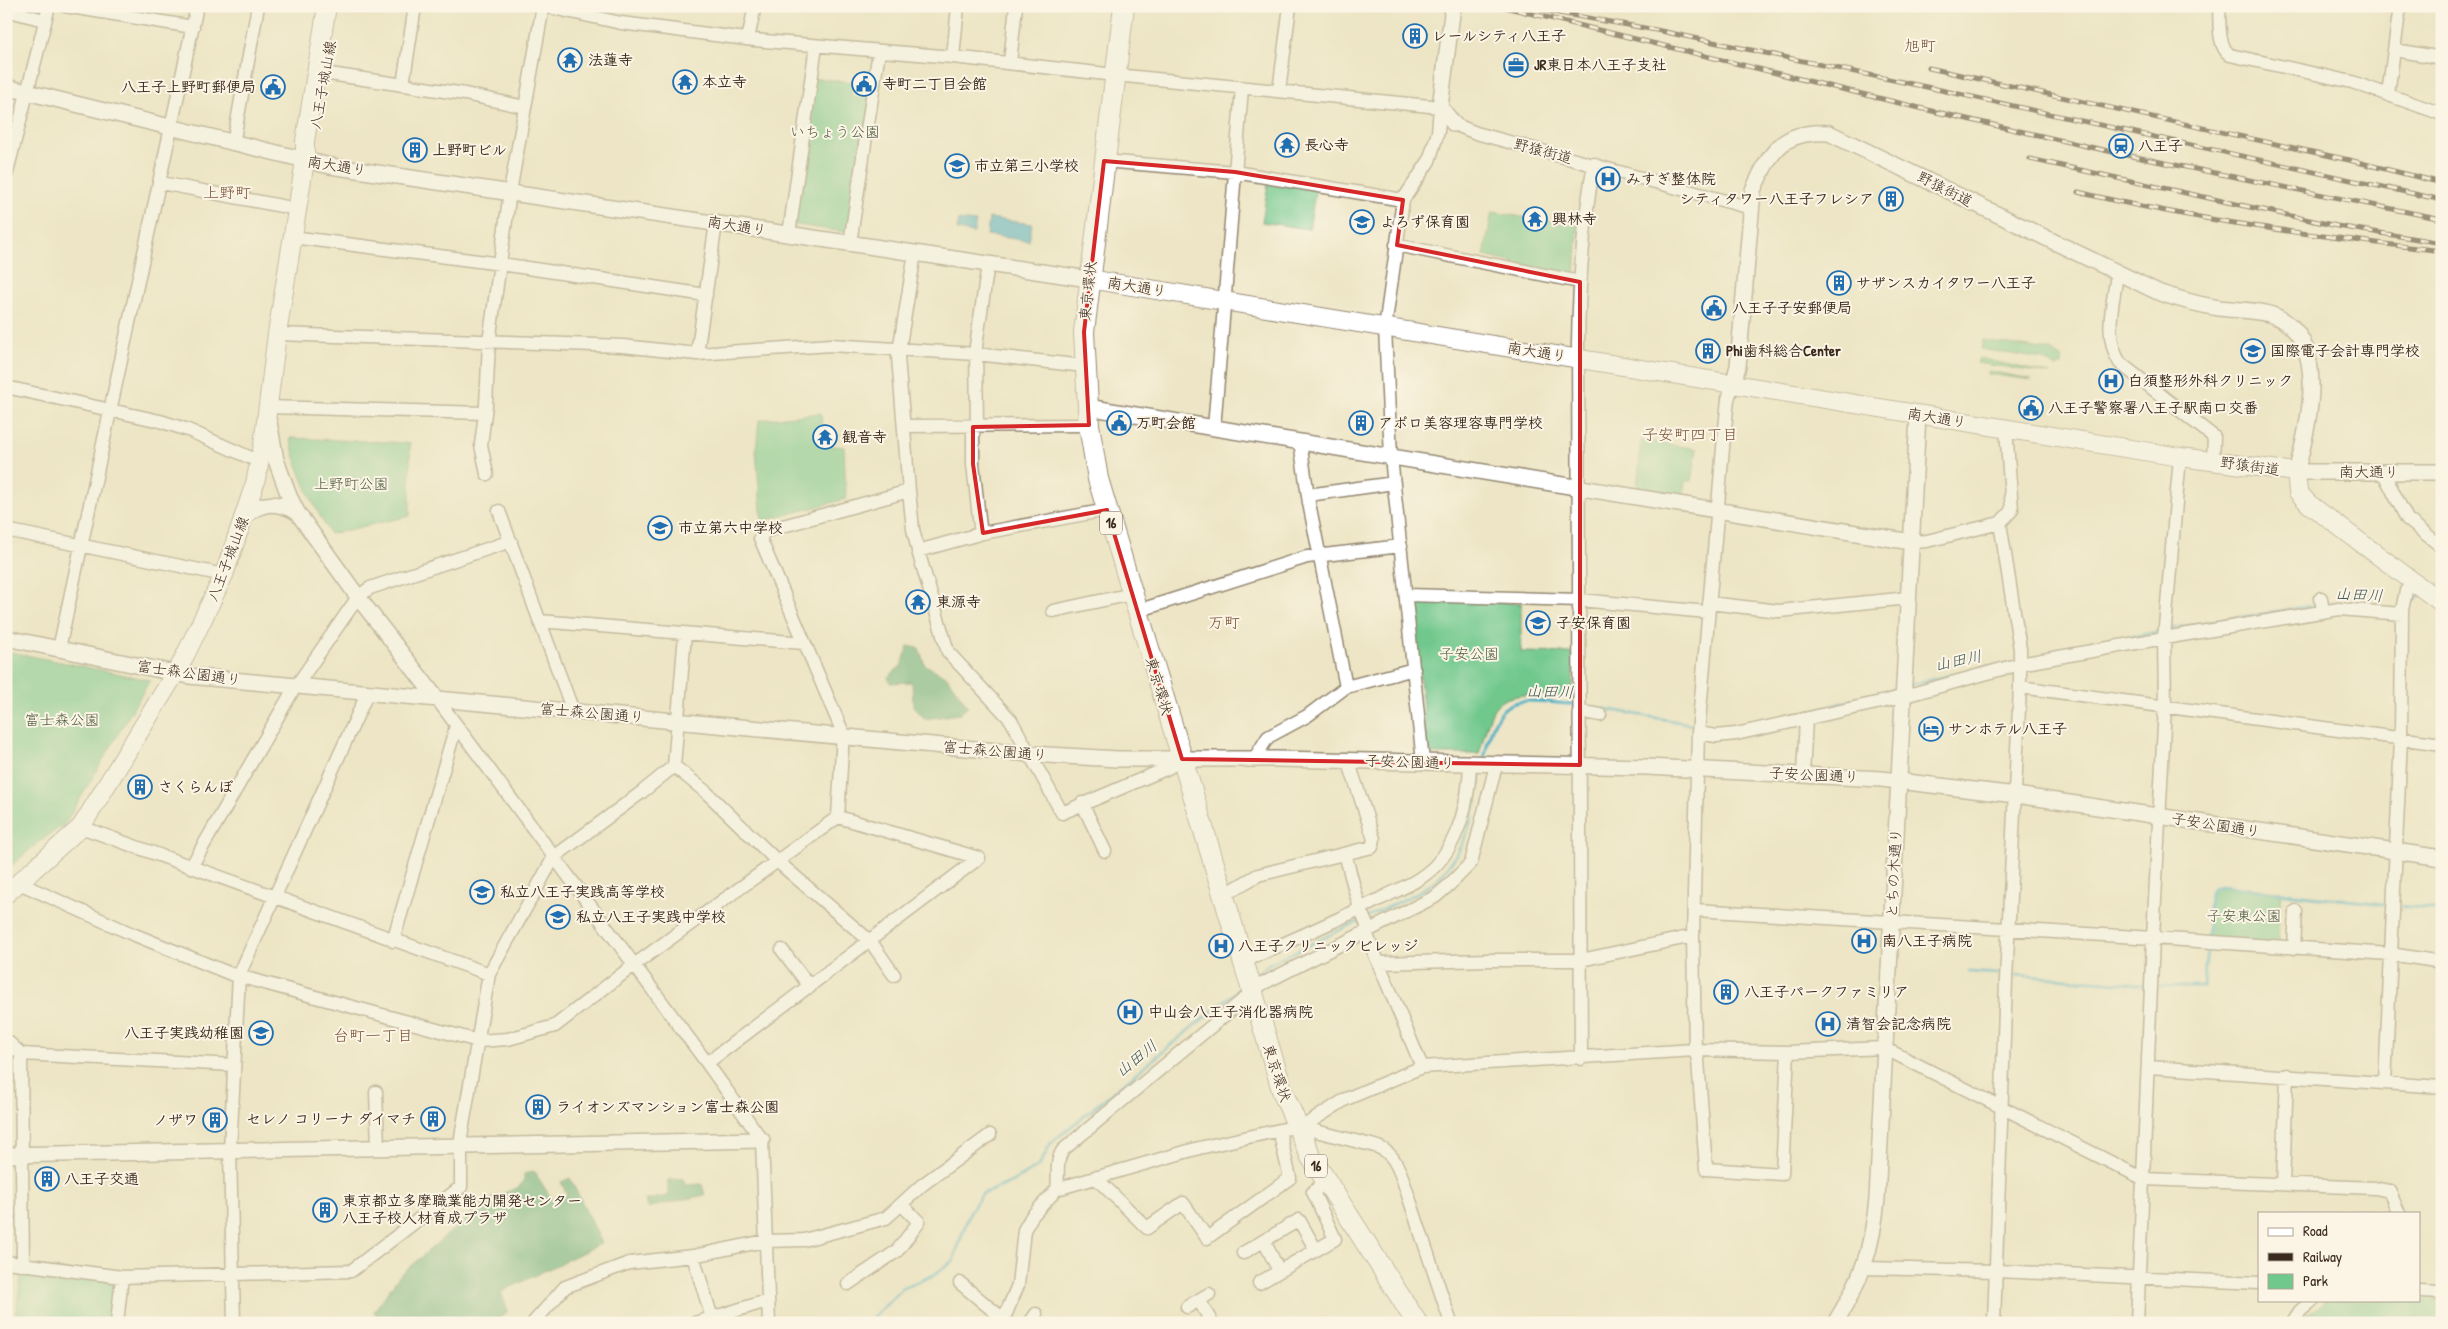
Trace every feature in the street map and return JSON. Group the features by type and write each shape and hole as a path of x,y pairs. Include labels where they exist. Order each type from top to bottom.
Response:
{"highway":[{"name":"東京環状","path":"1124,6 1084,332 1084,366 1088,416 1098,478 1222,896 1283,1093 1288,1128 1326,1182 1417,1323"}],"main road":[{"name":"八王子城山線","path":"13,888 81,827 176,674 224,575 260,462 292,237 305,161 313,143 327,6"},
{"name":"八王子城山線","path":"321,72 336,6"},
{"name":"南大通り","path":"1089,279 2213,462"},
{"name":"野猿街道","path":"2213,462 2296,472 2298,492 2305,500 2427,591"}],"street":[{"path":"7,172 49,6"},
{"path":"65,6 124,11 193,27"},
{"path":"59,649 161,183 197,6"},
{"path":"234,144 258,6"},
{"path":"403,86 415,6"},
{"path":"487,474 481,445 489,342 510,192 543,6 621,23 748,39 1010,62 1115,76 1440,107"},
{"path":"748,39 755,6"},
{"path":"953,57 958,6"},
{"path":"1010,62 1016,6"},
{"path":"1279,91 1290,6"},
{"path":"1423,762 1407,595 1391,457 1385,328 1403,200 1423,174 1438,132 1453,6"},
{"path":"2218,6 2222,43 2224,51 2230,55 2352,82 2442,114"},
{"path":"2388,94 2400,6"},
{"path":"6,10 44,20"},
{"path":"788,234 816,46"},
{"path":"2395,50 2442,58"},
{"path":"850,243 879,51"},
{"path":"321,72 465,94 525,107"},
{"name":"南大通り","path":"6,87 305,161 1089,279"},
{"path":"1214,428 1242,88"},
{"name":"野猿街道","path":"1440,107 1454,124 1476,133 1751,208 1753,190 1765,164 1789,139 1810,132 1829,133 1869,151 2117,274 2110,334 2112,350 2120,363 2214,437 2213,462"},
{"path":"1104,161 1235,172 1403,200"},
{"path":"1581,1059 1579,706 1580,282 1587,201 1594,164"},
{"path":"161,183 297,209"},
{"path":"1751,208 1738,366 1728,399 1698,728 1693,936 1695,1050 1698,1060 1706,1169 1782,1174 1788,1052"},
{"path":"697,354 716,223"},
{"path":"292,237 501,264 706,295"},
{"path":"1396,245 1580,282"},
{"path":"915,253 899,349 909,491 913,529 918,551 948,652 1011,720 1062,814 1168,768 1182,759"},
{"path":"983,533 980,527 973,464 976,354 988,264"},
{"path":"2117,274 2178,299 2216,308 2269,314 2291,327 2305,348 2311,374 2309,414 2296,472"},
{"path":"277,334 623,346 697,354 831,345 976,354 1084,366"},
{"path":"6,387 111,410 188,430 260,462 282,480"},
{"path":"484,413 267,407 272,442 282,480 297,512 358,597 437,699 707,1063 762,1140 769,1323"},
{"name":"とちの木通り","path":"1835,1323 1864,1268 1873,1233 1877,1199 1918,415"},
{"path":"904,426 975,427 1088,416 1214,428 1912,542 1927,541 2000,523 2012,510 2006,429"},
{"path":"1300,442 1308,495 1346,687"},
{"path":"2138,1323 2138,1277 2165,706 2164,634 2180,457"},
{"name":"南大通り","path":"2296,472 2442,472"},
{"path":"2383,472 2407,519 2442,547"},
{"path":"1308,495 1394,483"},
{"path":"838,816 843,736 760,538 765,530 909,491"},
{"path":"244,516 267,503 285,506 297,512"},
{"path":"918,551 983,533 1107,510"},
{"path":"499,511 570,703 570,711"},
{"path":"1994,1323 2003,1109 2006,980 2010,929 2020,687 2020,659 2000,523"},
{"path":"6,530 224,575"},
{"path":"191,867 297,686 358,597 370,588 511,541"},
{"path":"1054,612 1134,602 1307,557 1401,546"},
{"path":"1698,728 1716,736 1736,734 1806,719 2020,659 2322,605 2339,609 2402,608 2427,591"},
{"path":"1407,595 1580,600 1778,611 1908,598"},
{"path":"2385,1083 2401,739 2402,608"},
{"path":"540,621 804,643"},
{"path":"6,1262 122,1277 351,1271 460,1187 460,1145 489,974 554,857 674,766 686,634"},
{"name":"富士森公園通り","path":"6,638 176,674 1030,754 1182,759"},
{"path":"1254,759 1268,737 1307,716 1346,687 1414,669"},
{"path":"2020,687 2442,744"},
{"path":"234,1323 230,1150 239,975 368,692"},
{"path":"1579,706 1600,715"},
{"path":"1803,775 1806,719"},
{"path":"393,941 456,726"},
{"name":"子安公園通り","path":"1182,759 1348,760 1697,769 1898,781 2016,795 2442,858"},
{"path":"1222,896 1258,875 1372,847 1374,839 1348,760"},
{"path":"960,1283 1005,1322 1018,1285 1024,1230 1032,1216 1056,1189 1059,1177 1058,1162 1063,1150 1247,978 1420,878 1443,857 1453,841 1459,825 1469,779 1484,764"},
{"path":"1247,978 1303,962 1435,897 1471,863 1484,764"},
{"path":"674,766 706,792 777,861 871,942 894,975"},
{"path":"1082,804 1105,851"},
{"path":"13,888 231,974 478,1041 508,1038 555,1026 634,965 838,816"},
{"path":"707,1063 871,942 979,858 838,816"},
{"path":"81,827 489,974"},
{"path":"1345,854 1360,911 1379,963 1422,1067"},
{"path":"1695,910 2390,954 2442,962"},
{"path":"2294,948 2296,911"},
{"path":"1379,963 1581,960 1693,936"},
{"path":"782,950 810,987"},
{"path":"6,1040 21,1054 234,1065"},
{"path":"1056,1189 1199,1148 1307,1124 1346,1099 1422,1067 1581,1059 1695,1050 1788,1052 1884,1048 2144,1178 2375,1188 2389,1191 2399,1212"},
{"path":"21,1054 14,1155 23,1265"},
{"path":"2149,1067 2442,1087"},
{"path":"2284,1184 2287,1075"},
{"path":"376,1092 378,1147"},
{"path":"1094,1177 1147,1228 1182,1204 1207,1238 1290,1178 1288,1128"},
{"path":"1288,1128 1375,1146 1386,1150 1394,1159 1402,1177 1450,1323"},
{"path":"533,1323 565,1287 629,1263 693,1256 765,1240 804,1240 836,1233 886,1218 922,1185 990,1135"},
{"path":"14,1155 762,1140"},
{"path":"1259,1284 1335,1239 1313,1192 1326,1182"},
{"path":"848,1284 897,1251 918,1222 902,1205"},
{"path":"1243,1253 1299,1220 1316,1250"},
{"path":"1264,1240 1280,1271"},
{"path":"693,1256 703,1321 767,1301"},
{"path":"1864,1268 1997,1271 2258,1283"},
{"path":"117,1323 122,1277"},
{"path":"2420,1291 2442,1292"},
{"path":"1186,1307 1204,1297 1212,1323"},
{"path":"2292,1323 2311,1302"}],"highlighted area":[{"path":"1104,161 1235,172 1403,200 1397,245 1580,282 1580,765 1182,759 1107,510 983,533 973,464 973,427 1089,425 1084,332"}],"green space":[{"name":"いちょう公園","path":"811,78 853,82 851,96 872,98 852,233 790,224"},
{"path":"1269,178 1316,186 1309,229 1262,222"},
{"path":"1492,212 1578,226 1575,277 1484,256"},
{"path":"1983,340 2049,350 2062,358 2062,365 2056,368 2043,359 1981,349"},
{"path":"1979,358 2050,374 1977,363"},
{"path":"1988,371 2031,379 2032,380 1987,374"},
{"path":"821,413 824,445 844,447 846,499 762,521 756,452 759,420"},
{"name":"上野町公園","path":"290,438 410,443 410,516 330,534 306,488 297,465"},
{"path":"1641,440 1697,449 1692,481 1685,481 1683,497 1637,490"},
{"name":"子安公園","path":"1412,600 1521,603 1521,652 1573,653 1573,698 1543,695 1510,697 1502,701 1492,711 1479,754 1432,754 1427,747"},
{"path":"908,646 919,648 925,665 946,676 968,706 960,714 925,719 913,706 912,682 890,683 888,677 902,665"},
{"name":"富士森公園","path":"6,651 150,680 65,824 40,841 6,870"},
{"name":"子安東公園","path":"2221,886 2281,891 2277,946 2207,941 2210,893 2213,888"},
{"path":"534,1171 553,1201 567,1195 561,1182 570,1178 602,1243 501,1292 508,1312 492,1323 380,1323 374,1311 400,1275 489,1199 519,1187 524,1180 524,1174"},
{"path":"682,1178 686,1185 702,1184 705,1195 647,1208 645,1200 668,1196 668,1180"},
{"path":"23,1265 122,1277 114,1323 14,1323"},
{"path":"2420,1299 2442,1300 2442,1323 2300,1323 2305,1316 2322,1303 2420,1302"}],"water":[{"path":"989,218 1032,224 1029,241 987,235"},
{"path":"959,220 976,222 974,233 957,230"}],"waterway":[{"name":"山田川","path":"2431,588 2442,583"},
{"name":"山田川","path":"2408,603 2421,594"},
{"name":"山田川","path":"2324,605 2338,603"},
{"name":"山田川","path":"2168,629 2318,605"},
{"name":"山田川","path":"2107,642 2162,631"},
{"name":"山田川","path":"1909,685 1988,666"},
{"name":"山田川","path":"1820,709 1899,688"},
{"name":"山田川","path":"1484,760 1495,721 1502,710 1512,704 1523,701 1537,701 1576,705"},
{"name":"山田川","path":"1582,705 1697,725"},
{"name":"山田川","path":"1703,726 1721,730"},
{"name":"山田川","path":"1367,917 1422,890 1448,867 1458,852 1471,820 1482,769"},
{"path":"2207,938 2210,893 2213,888 2221,886 2384,904"},
{"path":"2402,906 2442,910"},
{"name":"山田川","path":"1254,976 1269,964 1361,920"},
{"path":"2159,987 2203,987 2207,950"},
{"path":"1969,972 1999,974"},
{"path":"2016,975 2144,985"},
{"name":"山田川","path":"867,1323 903,1288 934,1275 953,1261 970,1212 982,1194 1010,1183 1039,1166 1051,1143 1244,985"}],"railway":[{"path":"1500,6 1932,111 2121,154 2442,219"},
{"path":"1542,10 1656,30 1936,89 2442,200"},
{"path":"1929,68 2349,160 2442,183"},
{"path":"2030,159 2337,226 2442,243"},
{"path":"2078,192 2213,219 2442,251"}],"place":[{"name":"レールシティ八王子","path":"1415,36"},
{"name":"法蓮寺","path":"570,60"},
{"name":"JR東日本八王子支社","path":"1516,65"},
{"name":"本立寺","path":"685,82"},
{"name":"寺町二丁目会館","path":"864,84"},
{"name":"八王子上野町郵便局","path":"273,87"},
{"name":"長心寺","path":"1287,145"},
{"name":"八王子","path":"2121,146"},
{"name":"上野町ビル","path":"415,150"},
{"name":"市立第三小学校","path":"957,166"},
{"name":"みすぎ整体院","path":"1608,179"},
{"name":"シティタワー八王子フレシア","path":"1891,199"},
{"name":"興林寺","path":"1535,219"},
{"name":"よろず保育園","path":"1362,222"},
{"name":"サザンスカイタワー八王子","path":"1839,283"},
{"name":"八王子子安郵便局","path":"1714,308"},
{"name":"Phi歯科総合Center","path":"1708,351"},
{"name":"国際電子会計専門学校","path":"2253,351"},
{"name":"白須整形外科クリニック","path":"2111,381"},
{"name":"八王子警察署八王子駅南口交番","path":"2031,408"},
{"name":"万町会館","path":"1119,423"},
{"name":"アポロ美容理容専門学校","path":"1361,423"},
{"name":"観音寺","path":"825,437"},
{"name":"市立第六中学校","path":"660,528"},
{"name":"東源寺","path":"918,602"},
{"name":"子安保育園","path":"1538,623"},
{"name":"サンホテル八王子","path":"1931,729"},
{"name":"さくらんぼ","path":"140,787"},
{"name":"私立八王子実践高等学校","path":"482,892"},
{"name":"私立八王子実践中学校","path":"558,917"},
{"name":"南八王子病院","path":"1864,941"},
{"name":"八王子クリニックビレッジ","path":"1221,946"},
{"name":"八王子パークファミリア","path":"1726,992"},
{"name":"中山会八王子消化器病院","path":"1130,1012"},
{"name":"清智会記念病院","path":"1828,1024"},
{"name":"八王子実践幼稚園","path":"261,1033"},
{"name":"ライオンズマンション富士森公園","path":"538,1107"},
{"name":"セレノ コリーナ ダイマチ","path":"433,1119"},
{"name":"ノザワ","path":"215,1120"},
{"name":"八王子交通","path":"47,1179"},
{"name":"東京都立多摩職業能力開発センター 八王子校人材育成プラザ","path":"325,1210"}],"district":[{"name":"旭町","path":"1920,45"},
{"name":"上野町","path":"227,192"},
{"name":"子安町四丁目","path":"1690,434"},
{"name":"万町","path":"1224,622"},
{"name":"台町一丁目","path":"373,1035"}]}
